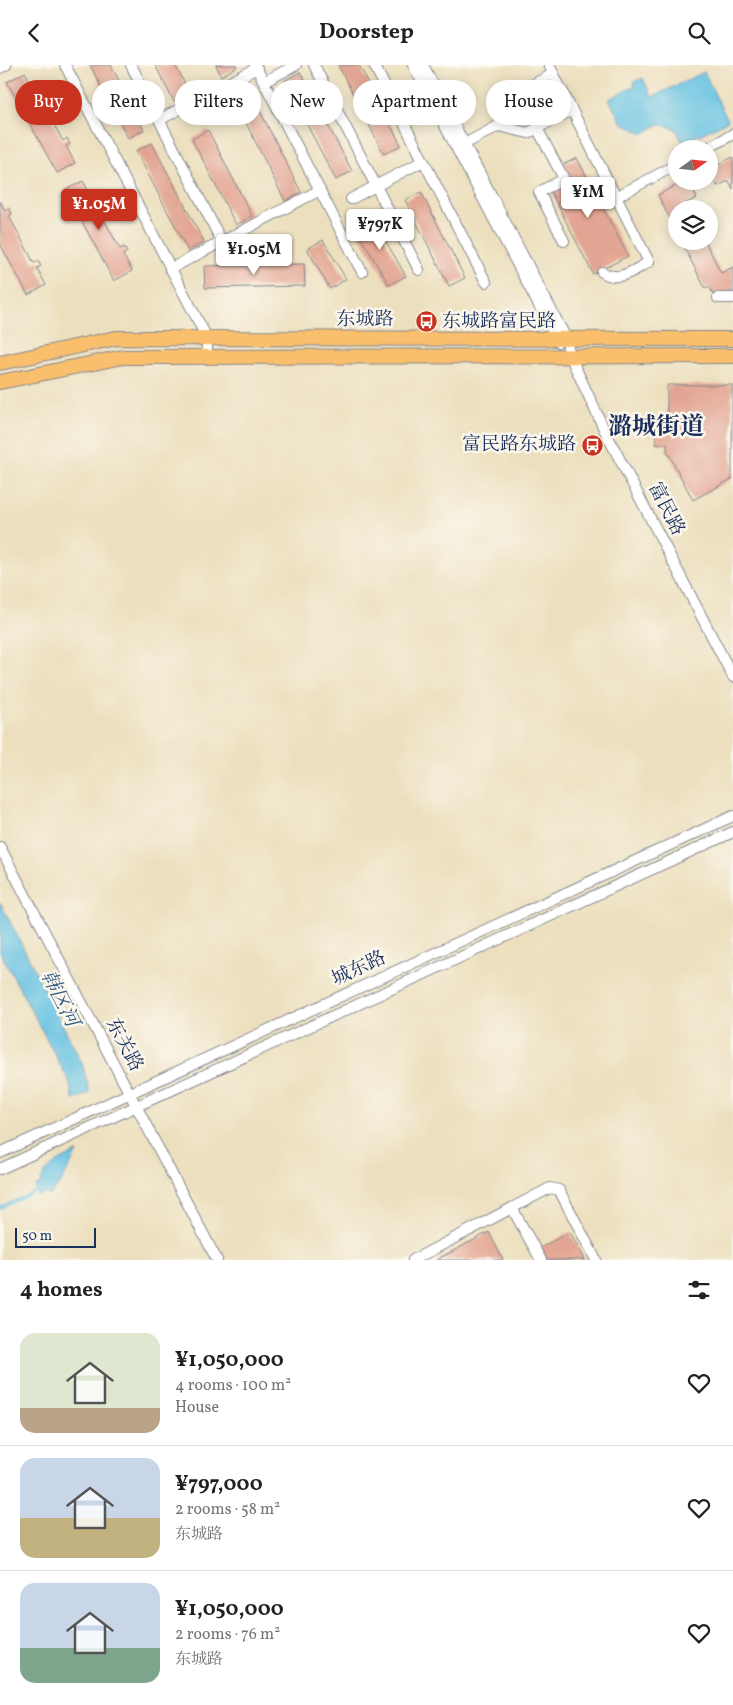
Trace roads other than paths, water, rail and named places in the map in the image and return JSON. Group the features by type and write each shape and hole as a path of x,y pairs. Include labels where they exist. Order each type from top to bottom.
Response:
{"main road":[{"name":"东城路","path":"0,363 116,338 733,339"},
{"name":"东城路","path":"0,382 124,357 733,356"}],"street":[{"path":"0,68 6,65"},
{"path":"65,65 206,338 207,357"},
{"path":"131,65 139,80"},
{"path":"264,82 296,65"},
{"path":"314,65 419,270"},
{"path":"374,65 486,282"},
{"name":"富民路","path":"413,65 460,146 561,338 610,440 733,677"},
{"name":"富民路","path":"423,65 460,146"},
{"path":"165,117 256,67 362,272"},
{"path":"460,146 498,126 510,96 551,69 649,262 619,277 610,278 602,272"},
{"path":"498,126 528,133 572,110"},
{"path":"162,125 222,242"},
{"path":"537,128 564,179 539,192 564,241"},
{"path":"718,142 733,134"},
{"path":"351,199 423,161"},
{"path":"616,197 668,169"},
{"path":"170,269 320,190"},
{"path":"718,298 733,298"},
{"name":"城东路","path":"0,1153 733,816"},
{"name":"城东路","path":"0,1169 733,832"},
{"name":"东关路","path":"0,847 217,1260"},
{"path":"413,1260 550,1188 559,1190 596,1260"},
{"path":"512,1208 541,1260"}],"water":[{"path":"704,72 728,121 689,140 682,140 676,129 659,124 643,134 621,122 609,99 635,86 633,82 643,78 652,97"},
{"path":"0,902 82,1063 90,1093 73,1100 69,1081 0,952"},
{"path":"77,1152 61,1183 49,1196 44,1193 38,1196 35,1187 40,1184 49,1168"}],"waterway":[{"name":"韩区河","path":"0,1208 39,1190"}],"place":[{"name":"东城路富民路","path":"426,322"},
{"name":"富民路东城路","path":"592,445"}],"district":[{"name":"潞城街道","path":"656,428"}]}
